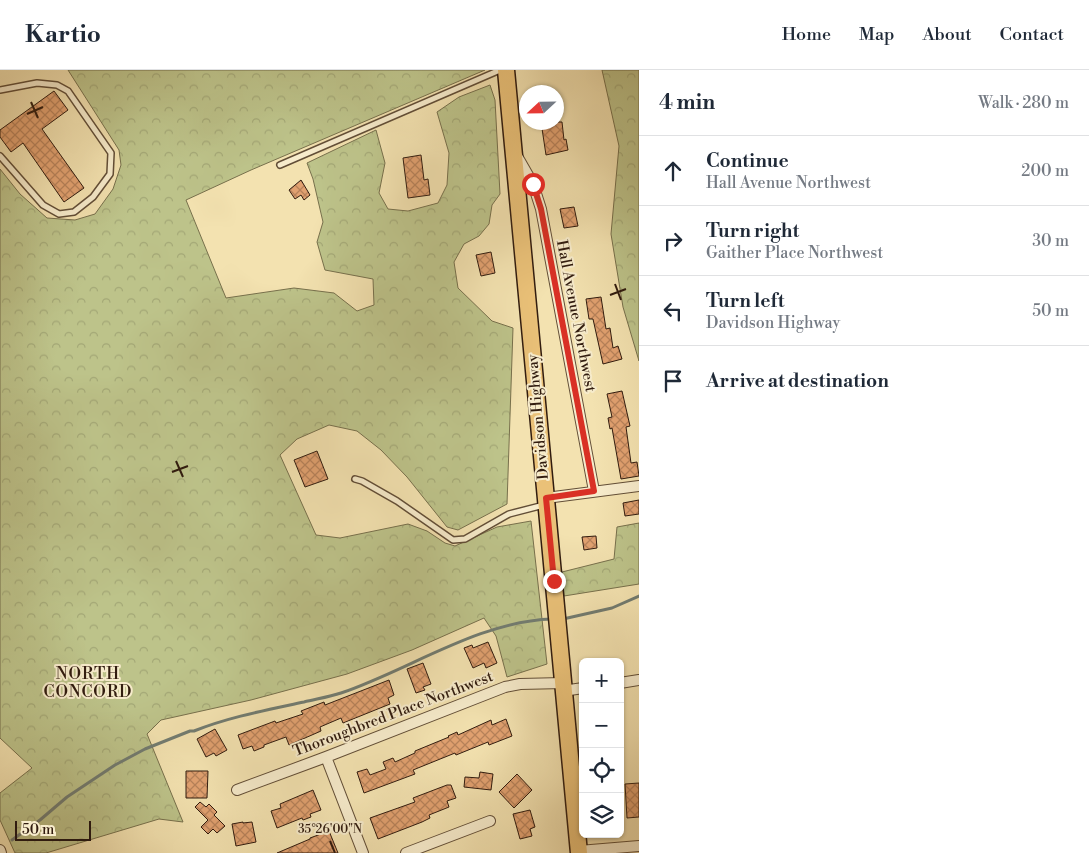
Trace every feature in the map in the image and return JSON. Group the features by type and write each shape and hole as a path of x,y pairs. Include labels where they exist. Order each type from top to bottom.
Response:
{"main road":[{"name":"Davidson Highway","path":"506,70 579,852"}],"street":[{"name":"Hall Avenue Northwest","path":"514,151 533,184 541,209 594,491"},
{"path":"546,501 594,491 639,486"},
{"path":"624,682 639,680"},
{"name":"Thoroughbred Place Northwest","path":"237,790 504,687 520,684 579,688"},
{"path":"326,757 363,853"},
{"path":"406,853 490,821"},
{"path":"579,852 639,846"}],"lane":[{"path":"280,165 500,70"},
{"path":"0,90 37,83 57,84 68,91 112,153 110,174 93,197 74,212 59,214 43,205 0,156"},
{"path":"355,479 398,501 452,540 465,539 509,514 546,501"}],"green space":[{"path":"68,70 485,70 251,170 186,200 226,298 294,288 334,293 357,311 374,305 373,279 325,270 317,242 323,222 313,179 307,163 376,130 385,163 379,193 388,209 408,211 438,203 447,185 449,153 437,112 459,97 490,85 495,100 500,194 492,205 489,224 479,236 464,244 454,262 458,288 492,321 513,328 507,504 458,530 447,527 407,477 381,450 357,431 329,425 297,439 280,455 316,535 340,538 408,524 427,531 445,543 455,546 497,527 531,521 547,664 507,677 496,636 484,618 412,650 347,674 251,700 161,720 147,734 183,822 159,819 46,853 15,853 0,820 0,793 32,768 0,738 0,169 20,194 47,218 75,220 95,214 113,189 121,165 119,150"},
{"path":"602,70 639,70 639,361 623,307 611,234 619,146"},
{"path":"639,523 639,584 564,596 562,572 614,559 617,527"}],"building":[{"path":"54,91 68,110 42,129 84,188 64,202 23,143 11,152 0,137 0,130"},
{"path":"542,130 563,130 568,150 546,155"},
{"path":"421,155 424,180 428,179 430,195 408,198 403,158"},
{"path":"301,180 310,195 304,200 301,195 295,199 289,190"},
{"path":"574,207 578,226 564,228 560,209"},
{"path":"491,252 495,273 481,276 476,255"},
{"path":"601,297 606,329 610,328 613,348 618,346 622,359 603,364 593,319 589,319 586,299"},
{"path":"622,391 630,426 626,427 631,463 637,462 639,476 621,479 612,428 610,429 608,418 612,417 607,394"},
{"path":"317,451 328,479 305,487 294,460"},
{"path":"639,500 639,514 625,516 623,503"},
{"path":"596,536 597,548 584,550 582,537"},
{"path":"488,642 497,663 486,668 484,663 473,668 464,648 472,645 473,648"},
{"path":"423,663 431,684 423,687 425,690 416,693 407,669"},
{"path":"389,680 394,695 388,698 390,704 343,723 341,718 320,727 321,731 289,745 286,737 254,751 252,746 243,749 238,735 275,721 276,723 303,714 301,711 324,702 325,705"},
{"path":"506,719 512,736 489,745 488,742 456,755 455,753 413,770 415,774 364,793 357,772 367,769 370,775 386,769 383,762 393,758 395,762 457,732 458,735 491,720 492,725"},
{"path":"215,729 227,750 216,756 214,753 206,757 197,739"},
{"path":"186,771 208,771 207,798 186,798"},
{"path":"480,772 493,774 491,790 464,787 465,777 479,778"},
{"path":"517,774 532,790 514,808 499,792"},
{"path":"639,783 639,817 627,818 625,784"},
{"path":"451,785 456,798 447,801 449,807 429,815 430,818 422,822 378,839 370,818 415,802 413,798"},
{"path":"313,790 321,810 310,814 311,817 303,820 302,818 277,828 271,811 281,808 280,804"},
{"path":"200,802 206,807 209,804 217,812 214,815 225,826 217,833 213,829 208,834 201,827 208,820 195,807"},
{"path":"530,810 535,827 530,829 532,836 520,839 513,814"},
{"path":"252,822 256,842 236,846 232,824"},
{"path":"329,831 338,853 277,853 310,838"}],"waterway":[{"path":"563,619 612,608 639,596"},
{"path":"12,840 67,797 115,765 145,749 190,731 248,714 341,693 471,637 498,628 552,619"}],"district":[{"name":"NORTH CONCORD","path":"88,683"}],"route":[{"path":"533,184 541,209 594,491 546,498 554,581"}]}
